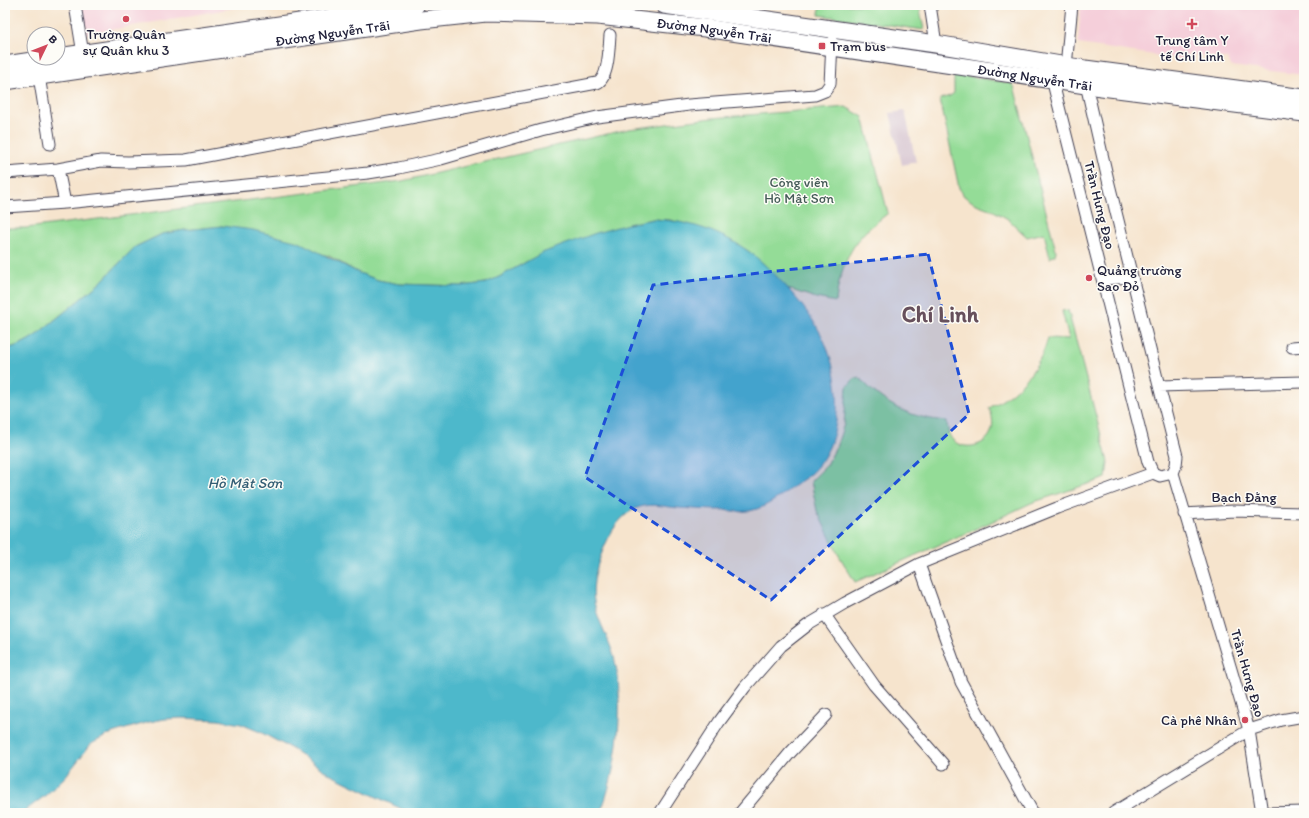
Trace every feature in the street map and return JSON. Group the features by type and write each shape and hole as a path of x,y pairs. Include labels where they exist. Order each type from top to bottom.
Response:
{"highway":[{"name":"Đường Nguyễn Trãi","path":"66,56 416,5"},
{"name":"Đường Nguyễn Trãi","path":"664,5 713,9 832,30 936,44 1085,77 1304,113"},
{"name":"Đường Nguyễn Trãi","path":"5,81 460,15 593,10 832,47 1056,70"},
{"path":"5,65 26,62"},
{"name":"Đường Nguyễn Trãi","path":"1085,77 1304,98"}],"street":[{"path":"75,5 83,54"},
{"path":"930,5 936,44"},
{"name":"Trần Hưng Đạo","path":"1072,5 1056,70 1103,279 1148,462 1153,473"},
{"path":"5,207 65,203 368,173 441,159 541,130 597,117 689,105 814,95 825,91 830,84 832,30"},
{"path":"5,173 58,169 102,160 128,162 186,160 597,83 600,82 606,75 610,35"},
{"path":"39,76 50,144"},
{"name":"Trần Hưng Đạo","path":"1085,77 1132,277 1177,456 1173,473 1249,730 1113,813"},
{"path":"58,169 65,203"},
{"path":"1103,279 1132,277"},
{"path":"1292,347 1304,346"},
{"path":"1159,386 1304,382"},
{"path":"660,813 719,722 745,687 781,646 824,614 919,564 1057,508 1153,473 1160,476 1173,473"},
{"name":"Bạch Đằng","path":"1184,514 1234,511 1304,513"},
{"path":"919,564 961,682 1033,813"},
{"path":"824,614 874,684 943,764"},
{"path":"740,813 790,753 826,715"},
{"path":"1304,716 1281,720 1249,730 1262,813 1304,812"}],"highlighted area":[{"path":"928,254 969,414 771,600 585,477 653,285"}],"shaded area":[{"name":"Trường Quân sự Quân khu 3","path":"82,5 250,5 87,34"},
{"name":"Trung tâm Y tế Chí Linh","path":"1081,5 1304,5 1304,75 1231,66 1228,59 1189,54 1182,59 1078,44"},
{"path":"905,111 916,162 902,165 890,113"}],"green space":[{"path":"820,5 919,5 924,30 819,15"},
{"path":"959,75 1010,83 1014,86 1056,251 1055,255 1050,258 1044,233 1027,237 1008,219 992,210 974,203 964,196 959,188 940,99 954,93 954,76"},
{"name":"Công viên Hồ Mật Sơn","path":"846,107 863,117 888,213 866,231 854,246 842,273 836,302 816,298 788,289 766,266 747,250 671,220 653,219 628,224 526,262 486,283 461,286 399,284 378,280 359,273 329,256 222,226 162,234 135,247 100,283 35,336 21,344 5,349 5,228 26,228 402,181 629,129 712,118"},
{"path":"1068,310 1108,462 1106,478 1031,503 855,582 838,554 817,511 811,481 827,465 837,445 844,424 847,387 854,379 859,377 878,395 898,408 921,417 947,421 949,434 954,441 961,445 970,446 979,444 986,439 991,432 993,421 989,408 1018,388 1026,379 1039,360 1048,338 1069,339 1062,311"}],"water":[{"name":"Hồ Mật Sơn","path":"653,219 684,223 714,232 742,247 755,256 775,274 805,309 822,336 829,352 834,370 837,389 837,408 835,427 830,445 821,461 808,476 763,507 749,511 733,511 655,505 645,506 629,512 620,520 613,530 597,567 593,594 597,613 615,659 619,701 619,721 615,761 611,780 600,813 410,813 331,775 292,749 241,724 218,720 182,718 149,722 112,733 91,744 65,777 46,795 22,813 5,813 5,349 21,344 35,336 100,283 135,247 162,234 222,226 253,230 299,242 359,273 378,280 399,284 461,286 486,283 542,253 596,233"}],"place":[{"name":"Trường Quân sự Quân khu 3","path":"126,19"},
{"name":"Trung tâm Y tế Chí Linh","path":"1192,24"},
{"name":"Trạm bus","path":"822,46"},
{"name":"Quảng trường Sao Đỏ","path":"1089,278"},
{"name":"Cà phê Nhân","path":"1245,720"}],"district":[{"name":"Chí Linh","path":"940,314"}]}
